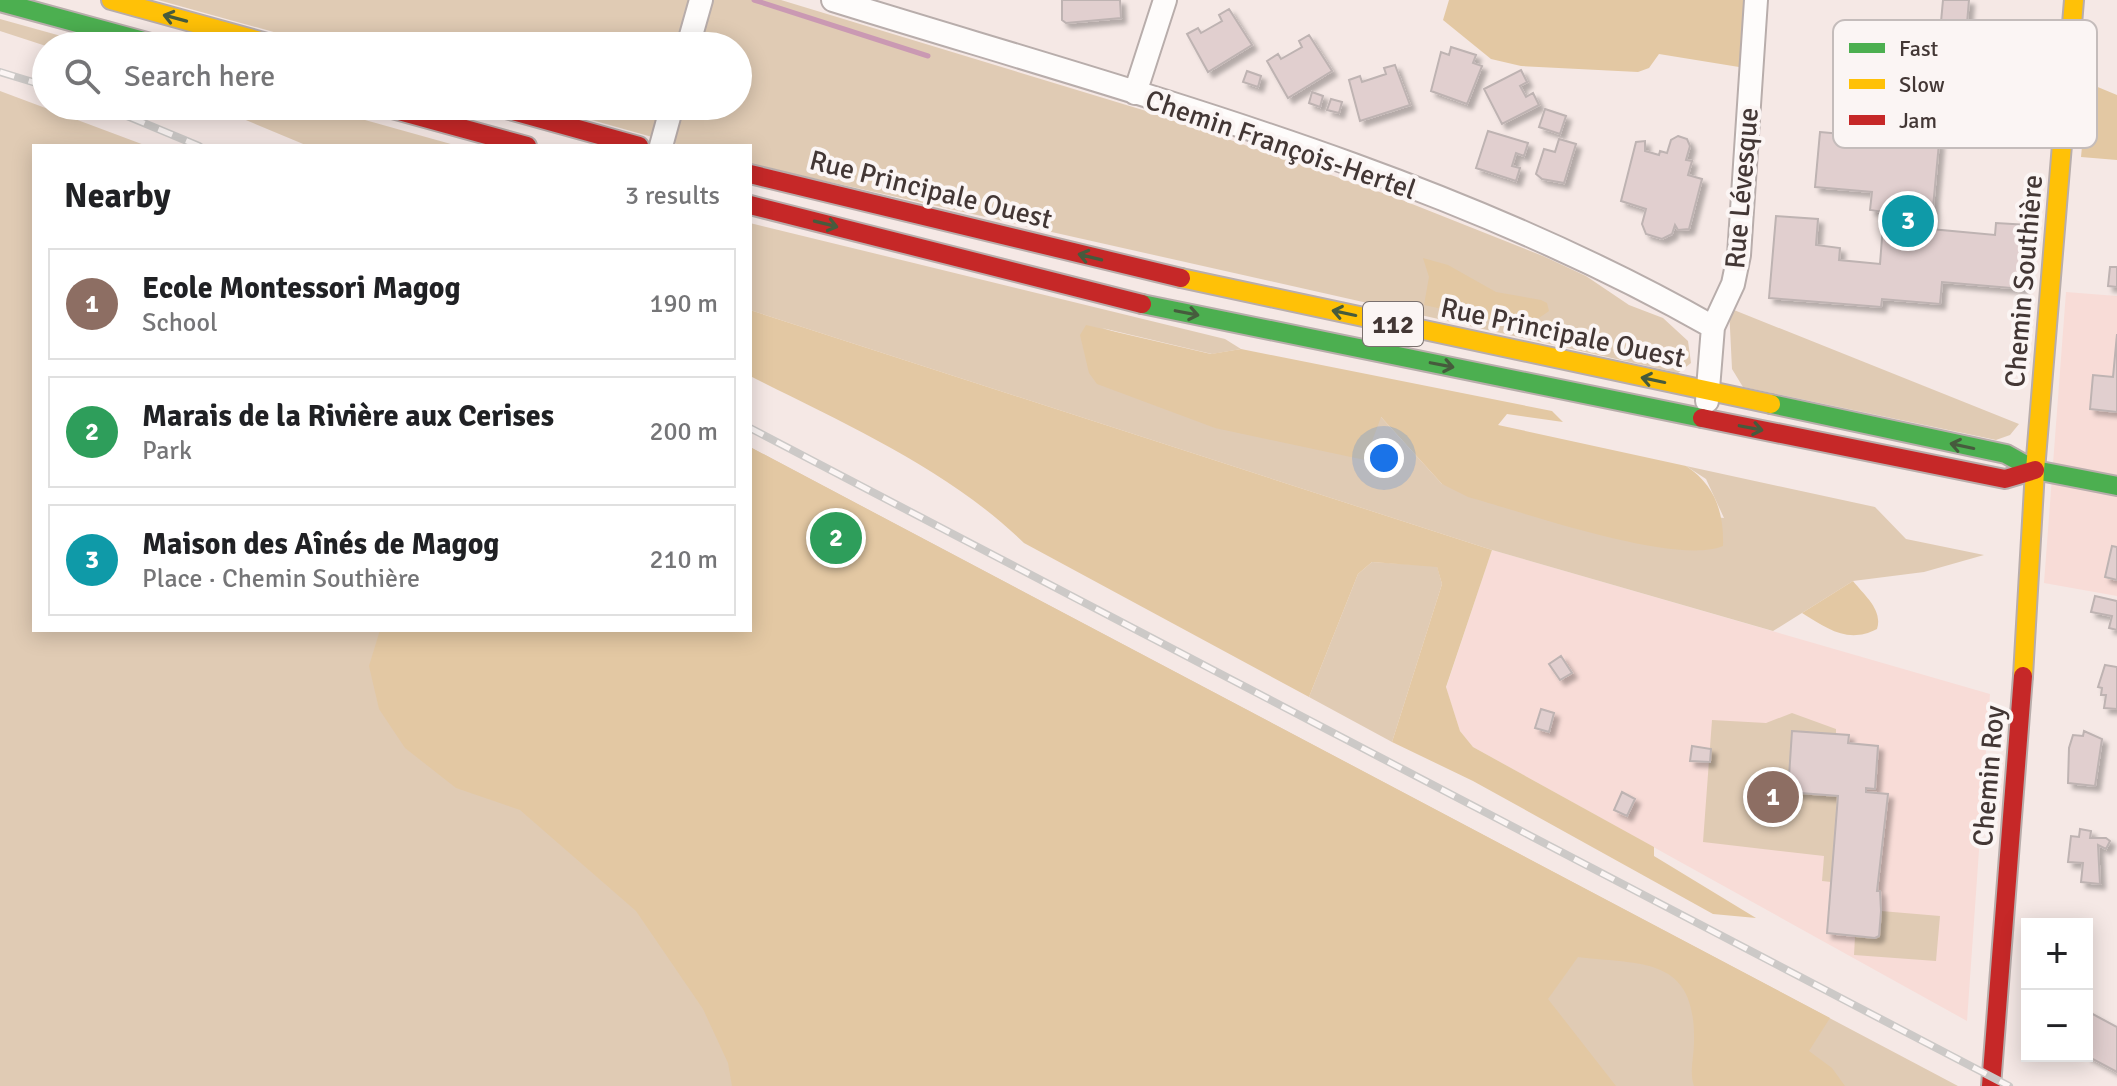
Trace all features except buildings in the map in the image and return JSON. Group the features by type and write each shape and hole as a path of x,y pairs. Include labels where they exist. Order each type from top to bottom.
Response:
{"main road":[{"path":"111,0 227,32"},
{"name":"Chemin Southière","path":"2072,20 2074,0"},
{"path":"0,2 110,32"},
{"path":"432,120 520,144"},
{"path":"545,120 632,144"},
{"name":"Chemin Southière","path":"2035,470 2062,148"},
{"name":"Rue Principale Ouest","path":"752,174 1145,270 2006,454 2035,470 2117,486"},
{"name":"Rue Principale Ouest","path":"752,206 1147,305 2005,479 2035,470"},
{"name":"Chemin Roy","path":"1991,1086 2026,642 2035,470"}],"street":[{"path":"692,32 701,0"},
{"name":"Chemin François-Hertel","path":"833,0 1291,144 1444,201 1569,255 1713,327"},
{"path":"1135,93 1165,0"},
{"name":"Rue Lévesque","path":"1705,418 1713,327 1733,284 1739,255 1756,0"},
{"path":"662,144 668,120"}],"shaded area":[{"path":"158,0 781,0 1156,114 1397,198 1543,256 1586,276 1629,305 1663,318 1688,341 1691,363 1678,373 752,164 752,144 677,144 592,120 752,120 752,32 273,32"},
{"path":"1449,0 1745,0 1739,67 1659,54 1649,68 1638,72 1521,66 1491,59 1443,20"},
{"path":"0,19 47,32 32,32 32,41 0,31"},
{"path":"2097,87 2117,95 2117,160 2081,157 2082,148 2097,148"},
{"path":"0,91 32,103 32,120 78,120 142,144 32,144 32,632 752,632 752,448 1958,1086 0,1086"},
{"path":"246,120 365,120 451,144 303,144"},
{"path":"752,223 1225,339 1241,349 1212,354 1102,328 1380,416 1442,484 1724,518 1706,479 1686,466 1875,507 1906,539 1984,555 1924,572 1853,581 1773,631 1492,550 752,311"},
{"path":"1423,258 1448,265 1496,292 1541,300 1547,303 1549,311 1526,327 1424,305 1429,277"},
{"path":"2066,292 2117,296 2117,596 2044,583"},
{"path":"1729,308 2019,424 2010,435 1996,440 1743,387 1732,369"},
{"path":"752,311 1492,550 1446,687 1460,731 1473,747 1654,847 1654,856 1756,918 1713,914 1473,781 1392,742 1442,584 1437,567 1372,562 1358,574 1309,697 1024,543 962,492 858,430 752,377"},
{"path":"1086,325 1211,354 1241,349 1552,411 1563,422 1507,414 1498,425 1686,466 1704,482 1716,500 1722,522 1723,546 1701,550 1671,549 1636,543 1468,497 1442,484 1381,417 1365,460 1215,428 1097,384 1089,373 1080,335"},
{"path":"752,448 1830,1018 1809,1051 1832,1068 1845,1086 1694,1086 1692,1014 1686,994 1675,979 1661,970 1644,965 1578,957 1548,999 1616,1086 732,1086 728,1063 703,1009 636,911 520,810 456,788 405,748 379,709 369,666 379,632 752,632"},
{"path":"1492,550 1990,694 1967,1021 1473,747 1460,731 1446,688"},
{"path":"1372,562 1437,566 1442,584 1392,742 1309,697 1358,574"},
{"path":"1853,581 1875,609 1877,629 1847,635 1802,613"},
{"path":"1792,713 1836,729 1836,734 1793,731 1788,792 1838,796 1831,882 1822,881 1824,856 1703,842 1712,720 1766,723"},
{"path":"1881,911 1940,916 1936,961 1854,955 1855,937 1879,936"}],"waterway":[{"path":"754,0 928,56"}],"railway":[{"path":"0,72 32,82"},
{"path":"137,120 194,144"},
{"path":"752,429 2009,1086"}],"traffic: fast":[{"path":"0,2 110,32"},
{"path":"1142,304 1702,418"},
{"path":"1771,404 2006,454 2035,470 2117,486"}],"traffic: slow":[{"path":"111,0 227,32"},
{"path":"2072,20 2074,0"},
{"path":"2023,676 2035,470 2062,148"},
{"path":"1181,278 1771,404"}],"traffic: jam":[{"path":"432,120 520,144"},
{"path":"545,120 632,144"},
{"path":"752,174 1181,278"},
{"path":"752,206 1142,304"},
{"path":"1702,418 2005,479 2035,470"},
{"path":"1991,1086 2023,676"}],"place":[{"name":"Maison des Aînés de Magog","path":"1908,221"},
{"name":"Marais de la Rivière aux Cerises","path":"836,538"},
{"name":"Ecole Montessori Magog","path":"1773,797"}]}
